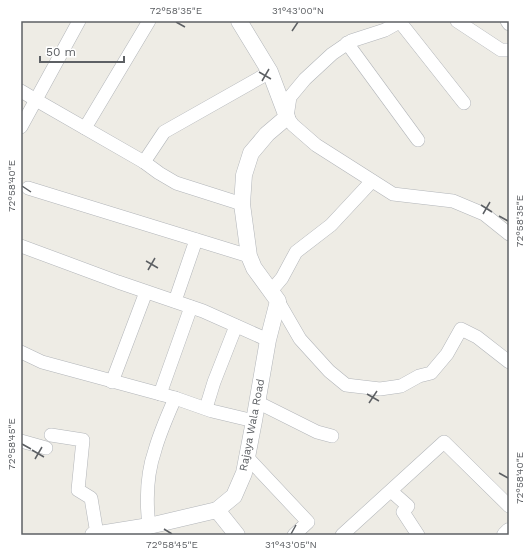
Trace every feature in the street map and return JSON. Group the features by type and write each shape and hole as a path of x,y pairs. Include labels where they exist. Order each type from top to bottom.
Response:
{"street":[{"path":"21,128 79,21"},
{"path":"85,128 150,21"},
{"path":"239,21 270,72 287,117 293,125 316,145 393,194 453,201 484,214 509,234"},
{"path":"464,103 400,21 385,30 347,44 332,54 305,79 290,97 287,117 267,134 251,153 244,175 242,204 249,256 254,268 275,296 300,339 329,371 346,386 380,389 401,386 419,376 431,373 448,354 461,329 477,337 509,362"},
{"path":"458,21 501,50 509,50"},
{"path":"347,44 418,140"},
{"path":"144,162 164,132 270,72"},
{"path":"21,91 144,162 176,183 242,204"},
{"path":"275,296 282,278 296,252 331,226 372,181"},
{"path":"28,188 249,256"},
{"path":"175,301 196,240"},
{"path":"21,246 146,292 203,311 268,340"},
{"path":"112,382 146,292"},
{"name":"Rajaya Wala Road","path":"95,535 149,526 217,510 234,496 244,473 275,296"},
{"path":"160,394 191,307"},
{"path":"206,408 214,382 236,326"},
{"path":"21,352 42,362 254,421"},
{"path":"149,526 147,512 148,483 154,450 175,398"},
{"path":"257,402 317,432 332,436"},
{"path":"52,435 83,440 78,490 91,498 95,535"},
{"path":"21,441 46,448"},
{"path":"342,535 444,442 509,506"},
{"path":"247,457 308,522 294,535"},
{"path":"391,491 408,506 403,512 418,535"},
{"path":"217,510 237,535"},
{"path":"505,535 509,531"}]}
